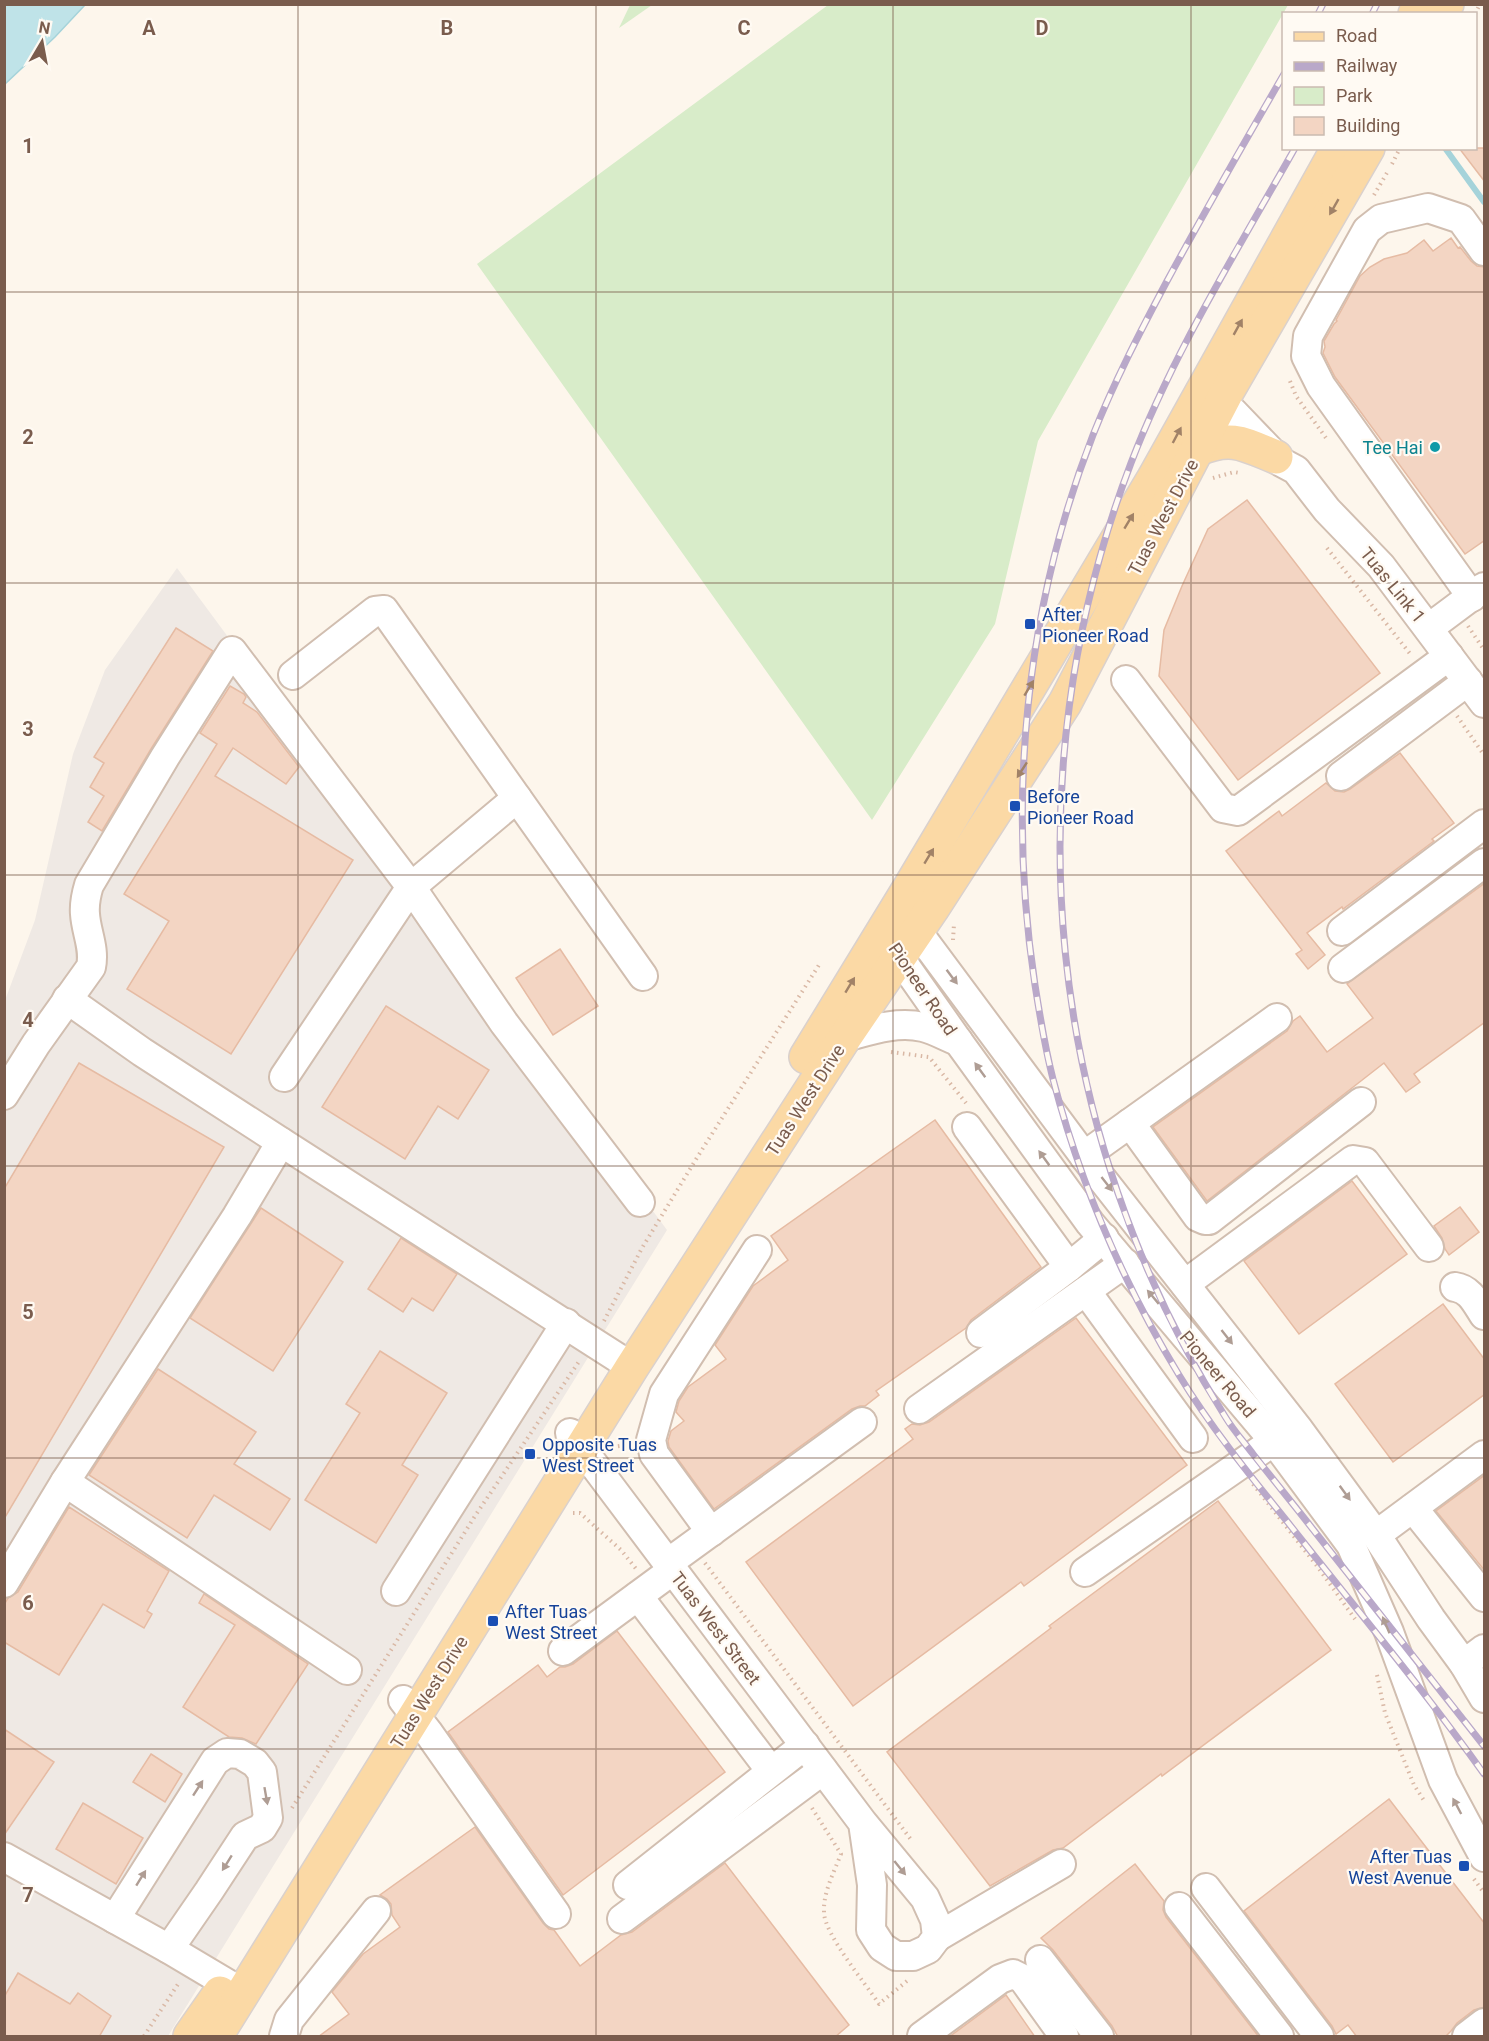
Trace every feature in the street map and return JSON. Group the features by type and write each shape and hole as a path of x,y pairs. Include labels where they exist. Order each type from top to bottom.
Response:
{"main road":[{"name":"Tuas West Drive","path":"190,2037 234,1988 409,1708 575,1440 614,1355 900,931 1065,704 1198,449 1214,391 1337,150"},
{"name":"Tuas West Drive","path":"614,1355 845,1037 900,931 1154,478 1214,391 1367,150"},
{"path":"1198,449 1214,443 1231,441 1286,464"},
{"name":"Tuas West Drive","path":"216,2037 234,1988"}],"street":[{"path":"1429,628 1478,592 1321,386 1306,356 1308,336 1367,230 1381,219 1428,208 1445,213 1461,219 1485,251"},
{"name":"Tuas Link 1","path":"1214,391 1381,566 1485,703"},
{"path":"293,675 375,611 384,610 643,976"},
{"path":"4,1095 36,1044 91,967 93,959 84,900 89,885 165,757 232,651 411,887 504,1023 640,1202"},
{"path":"1126,680 1223,808 1238,811 1449,656"},
{"path":"1341,776 1468,681"},
{"path":"284,1077 411,887 516,798"},
{"path":"1342,931 1485,824"},
{"path":"1343,968 1485,863"},
{"name":"Pioneer Road","path":"900,931 958,1041 1104,1238 1274,1441 1351,1545 1389,1632 1443,1780 1478,1866"},
{"name":"Pioneer Road","path":"900,931 1084,1155 1299,1430 1376,1535 1431,1619 1474,1657 1485,1698"},
{"path":"67,999 142,1052 614,1355"},
{"path":"1084,1155 1276,1018"},
{"path":"845,1037 899,1024 924,1027 958,1041"},
{"path":"1130,1124 1198,1217 1209,1220 1361,1102"},
{"path":"967,1127 1069,1267"},
{"path":"4,1584 65,1482 237,1216 281,1142"},
{"path":"1185,1284 1353,1160 1365,1162 1429,1247"},
{"path":"981,1333 1104,1238"},
{"path":"711,1532 654,1454 651,1440 664,1394 757,1250"},
{"path":"919,1409 1125,1263"},
{"path":"1455,1287 1467,1291 1485,1315"},
{"path":"1086,1291 1193,1438"},
{"path":"396,1591 566,1323"},
{"path":"563,1651 638,1596 711,1532 862,1422"},
{"name":"Tuas West Street","path":"575,1440 863,1823 925,1898 935,1920 937,1937 928,1949 913,1956 896,1956 882,1947 871,1930 873,1885 863,1823"},
{"path":"1085,1572 1274,1441"},
{"path":"1376,1535 1485,1455"},
{"path":"65,1482 347,1670"},
{"path":"1413,1508 1485,1597"},
{"path":"638,1596 771,1772"},
{"path":"409,1708 556,1914"},
{"path":"628,1885 805,1745"},
{"path":"115,1919 215,1761 227,1753 240,1754 255,1763 262,1772 268,1818 262,1828 244,1836 209,1891 180,1955"},
{"path":"622,1919 823,1770"},
{"path":"4,1857 180,1955 234,1988"},
{"path":"937,1937 1061,1864"},
{"path":"1206,1888 1319,2037"},
{"path":"1179,1907 1279,2037"},
{"path":"284,2037 289,2020 376,1911"},
{"path":"1040,1960 1099,2037"},
{"path":"922,2037 1000,1979 1012,1974 1023,1979 1064,2037"},
{"path":"1467,2037 1485,2023"}],"path":[{"path":"1209,481 1216,476 1234,472 1242,473"},
{"path":"1322,542 1426,673"},
{"path":"1444,698 1485,755"},
{"path":"954,919 954,950"},
{"path":"288,1815 469,1526 614,1355 654,1227 819,965"},
{"path":"1239,1466 1362,1627"},
{"path":"1376,1667 1385,1713 1414,1785 1427,1805"},
{"path":"1478,1866 1485,1893"},
{"path":"144,2037 180,1955"}],"shaded area":[{"path":"177,568 667,1230 168,2036 5,2036 4,1003 35,920 73,754 105,670"}],"green space":[{"path":"630,5 652,5 619,28"},
{"path":"828,5 1288,5 1038,441 995,624 872,820 477,264"}],"water":[{"path":"5,4 85,4 85,5 5,84"}],"building":[{"path":"1485,148 1485,182 1461,150"},
{"name":"Tee Hai","path":"1451,238 1471,261 1477,266 1485,267 1485,540 1465,554 1335,377 1323,353 1324,341 1360,276 1370,267 1384,259 1407,253 1424,240 1433,251"},
{"path":"1247,500 1380,673 1238,780 1159,676 1164,630 1208,529"},
{"path":"176,628 213,651 102,831 88,822 104,796 90,787 104,763 94,757"},
{"path":"230,686 244,694 246,697 243,703 257,712 299,767 286,784 233,748 215,776 353,860 231,1054 127,989 169,921 124,894 217,744 200,733"},
{"path":"1400,753 1454,823 1432,839 1434,841 1307,933 1325,955 1308,969 1296,954 1302,950 1226,851 1279,811 1282,816 1326,783 1335,791 1344,792"},
{"path":"1485,883 1485,1022 1414,1074 1420,1082 1406,1092 1384,1063 1207,1201 1153,1127 1287,1031 1293,1021 1300,1016 1327,1052 1373,1018 1347,984"},
{"path":"560,949 598,1006 553,1035 516,978"},
{"path":"386,1006 489,1070 458,1119 438,1106 405,1159 322,1107"},
{"path":"79,1063 224,1147 4,1519 4,1189"},
{"path":"935,1120 1041,1267 971,1320 966,1328 876,1391 879,1395 865,1406 852,1409 714,1509 669,1447 668,1441 671,1431 684,1421 676,1412 679,1401 688,1387 726,1359 715,1345 753,1286 788,1260 771,1236"},
{"path":"1352,1181 1407,1254 1299,1334 1244,1261"},
{"path":"1460,1207 1479,1232 1449,1255 1434,1226"},
{"path":"261,1208 343,1262 273,1371 190,1318"},
{"path":"401,1238 457,1274 433,1311 412,1298 403,1312 368,1289"},
{"path":"1443,1304 1485,1360 1485,1394 1393,1462 1335,1384"},
{"path":"1076,1318 1187,1465 1024,1586 1021,1582 853,1706 746,1562 913,1439 905,1429 912,1424 920,1425 929,1422"},
{"path":"380,1351 447,1393 402,1465 418,1475 376,1543 305,1500 360,1413 346,1404"},
{"path":"158,1369 256,1432 234,1464 290,1499 270,1530 214,1495 187,1538 89,1475"},
{"path":"1485,1475 1485,1571 1436,1511"},
{"path":"1218,1501 1331,1650 1063,1848 1053,1850 990,1886 887,1752 1051,1628 1049,1626"},
{"path":"69,1507 169,1571 147,1611 152,1614 144,1628 103,1604 59,1675 4,1642 4,1605 8,1598 18,1592"},
{"path":"204,1594 308,1664 256,1744 242,1738 229,1737 183,1707 235,1625 199,1603"},
{"path":"617,1631 725,1772 563,1895 448,1732 538,1665 547,1677 560,1667 573,1664"},
{"path":"4,1729 54,1762 4,1835"},
{"path":"151,1754 182,1774 165,1802 133,1782"},
{"path":"1389,1799 1485,1924 1485,2007 1474,2010 1457,2023 1445,2037 1357,2037 1348,2025 1336,2034 1244,1911"},
{"path":"83,1803 143,1838 116,1884 56,1849"},
{"path":"475,1827 543,1923 549,1929 554,1930 580,1966 621,1935 632,1932 725,1863 849,2025 835,2037 318,2037 349,2014 332,1992 363,1954 400,1927 392,1915 391,1904 380,1895"},
{"path":"1135,1864 1164,1901 1163,1910 1166,1917 1259,2037 1118,2037 1053,1950 1041,1938"},
{"path":"18,1973 70,2004 78,1993 111,2016 99,2037 4,2037 4,1997"},
{"path":"1006,1995 1035,2037 949,2037"}],"waterway":[{"path":"1446,150 1484,202"}],"railway":[{"path":"1319,12 1323,4"},
{"path":"1373,12 1377,4"},
{"path":"1282,78 1167,281 1119,376 1093,435 1070,501 1051,568 1037,637 1028,706 1023,776 1023,846 1027,916 1035,985 1050,1067 1076,1156 1105,1232 1139,1305 1179,1375 1216,1431 1412,1678 1484,1774"},
{"path":"1294,150 1207,303 1166,382 1131,463 1093,583 1069,706 1060,829 1065,952 1084,1074 1118,1193 1165,1308 1232,1427 1484,1746"}],"place":[{"name":"Tee Hai","path":"1435,447"},
{"name":"After Pioneer Road","path":"1030,624"},
{"name":"Before Pioneer Road","path":"1015,806"},
{"name":"Opposite Tuas West Street","path":"530,1454"},
{"name":"After Tuas West Street","path":"493,1621"},
{"name":"After Tuas West Avenue","path":"1464,1866"}]}
